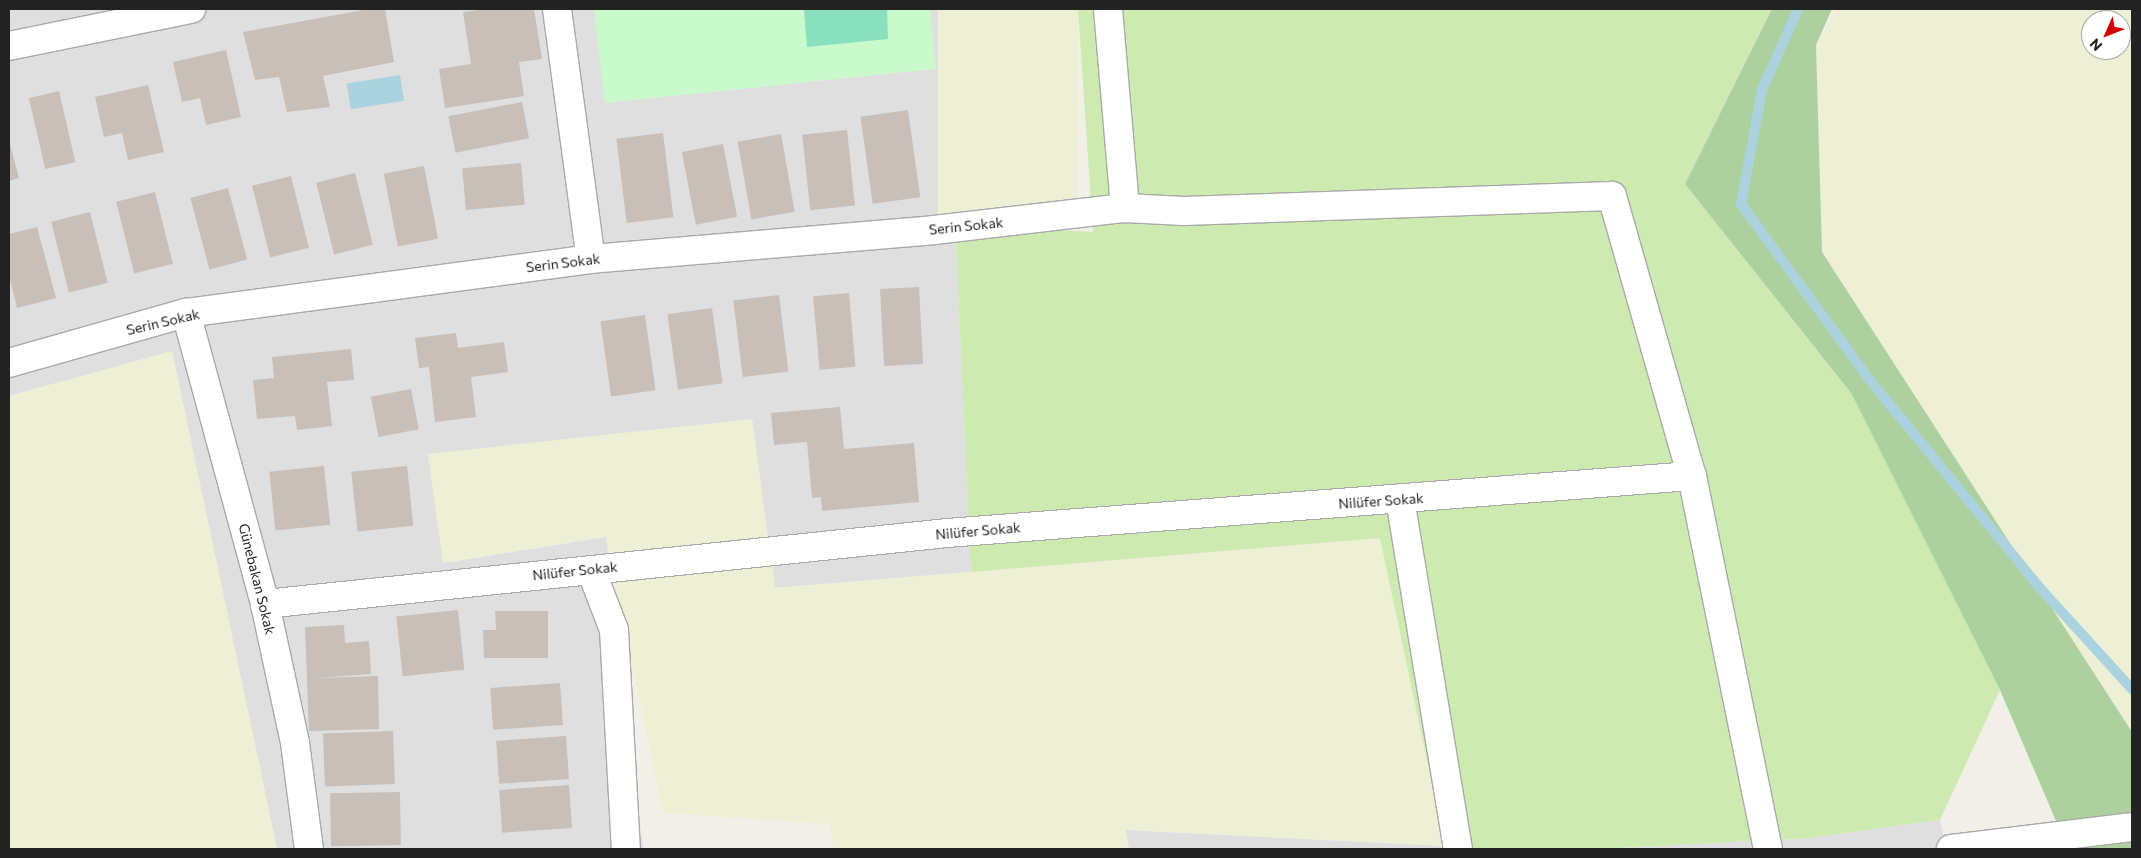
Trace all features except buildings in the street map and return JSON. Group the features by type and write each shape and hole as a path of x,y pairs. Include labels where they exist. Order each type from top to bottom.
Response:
{"street":[{"path":"9,46 191,9"},
{"path":"557,9 591,259"},
{"path":"1108,9 1125,208"},
{"name":"Serin Sokak","path":"9,363 186,313 591,259 934,230 1125,208 1184,211 1612,196 1692,476"},
{"name":"Günebakan Sokak","path":"186,313 265,604 295,743 309,849"},
{"path":"1692,476 1768,849"},
{"name":"Nilüfer Sokak","path":"265,604 947,533 1692,476"},
{"path":"1400,499 1458,849"},
{"path":"591,570 614,630 626,849"},
{"path":"1951,849 2122,829"}],"shaded area":[{"path":"9,9 938,9 955,224 971,572 774,588 752,419 444,563 606,536 643,849 277,849 172,352 9,396"},
{"path":"1940,820 1946,849 1598,849 1810,838"},
{"path":"1125,830 1445,846 1468,849 1129,849"}],"green space":[{"path":"594,9 930,9 936,69 605,103"},
{"path":"804,9 887,9 888,39 807,47"},
{"path":"938,9 1078,9 1078,225 938,225"},
{"path":"1078,9 1772,9 1685,184 1851,393 2000,690 1940,820 1810,838 1598,849 1468,849 1445,846 1380,538 971,572 955,224 1093,232"},
{"path":"1772,9 1832,9 1816,45 1822,252 2132,732 2132,849 2068,849 2000,690 1851,393 1685,184"},
{"path":"1837,9 2132,9 2132,732 1822,252 1816,45"},
{"path":"172,351 277,849 9,849 9,396"},
{"path":"752,419 775,588 1380,538 1445,846 1126,830 1129,849 834,849 829,824 663,813 606,537 443,563 428,454"}],"water":[{"path":"400,75 404,101 351,109 347,83"}],"waterway":[{"path":"1798,9 1762,90 1741,204 1869,379 2040,588 2132,689"}]}
